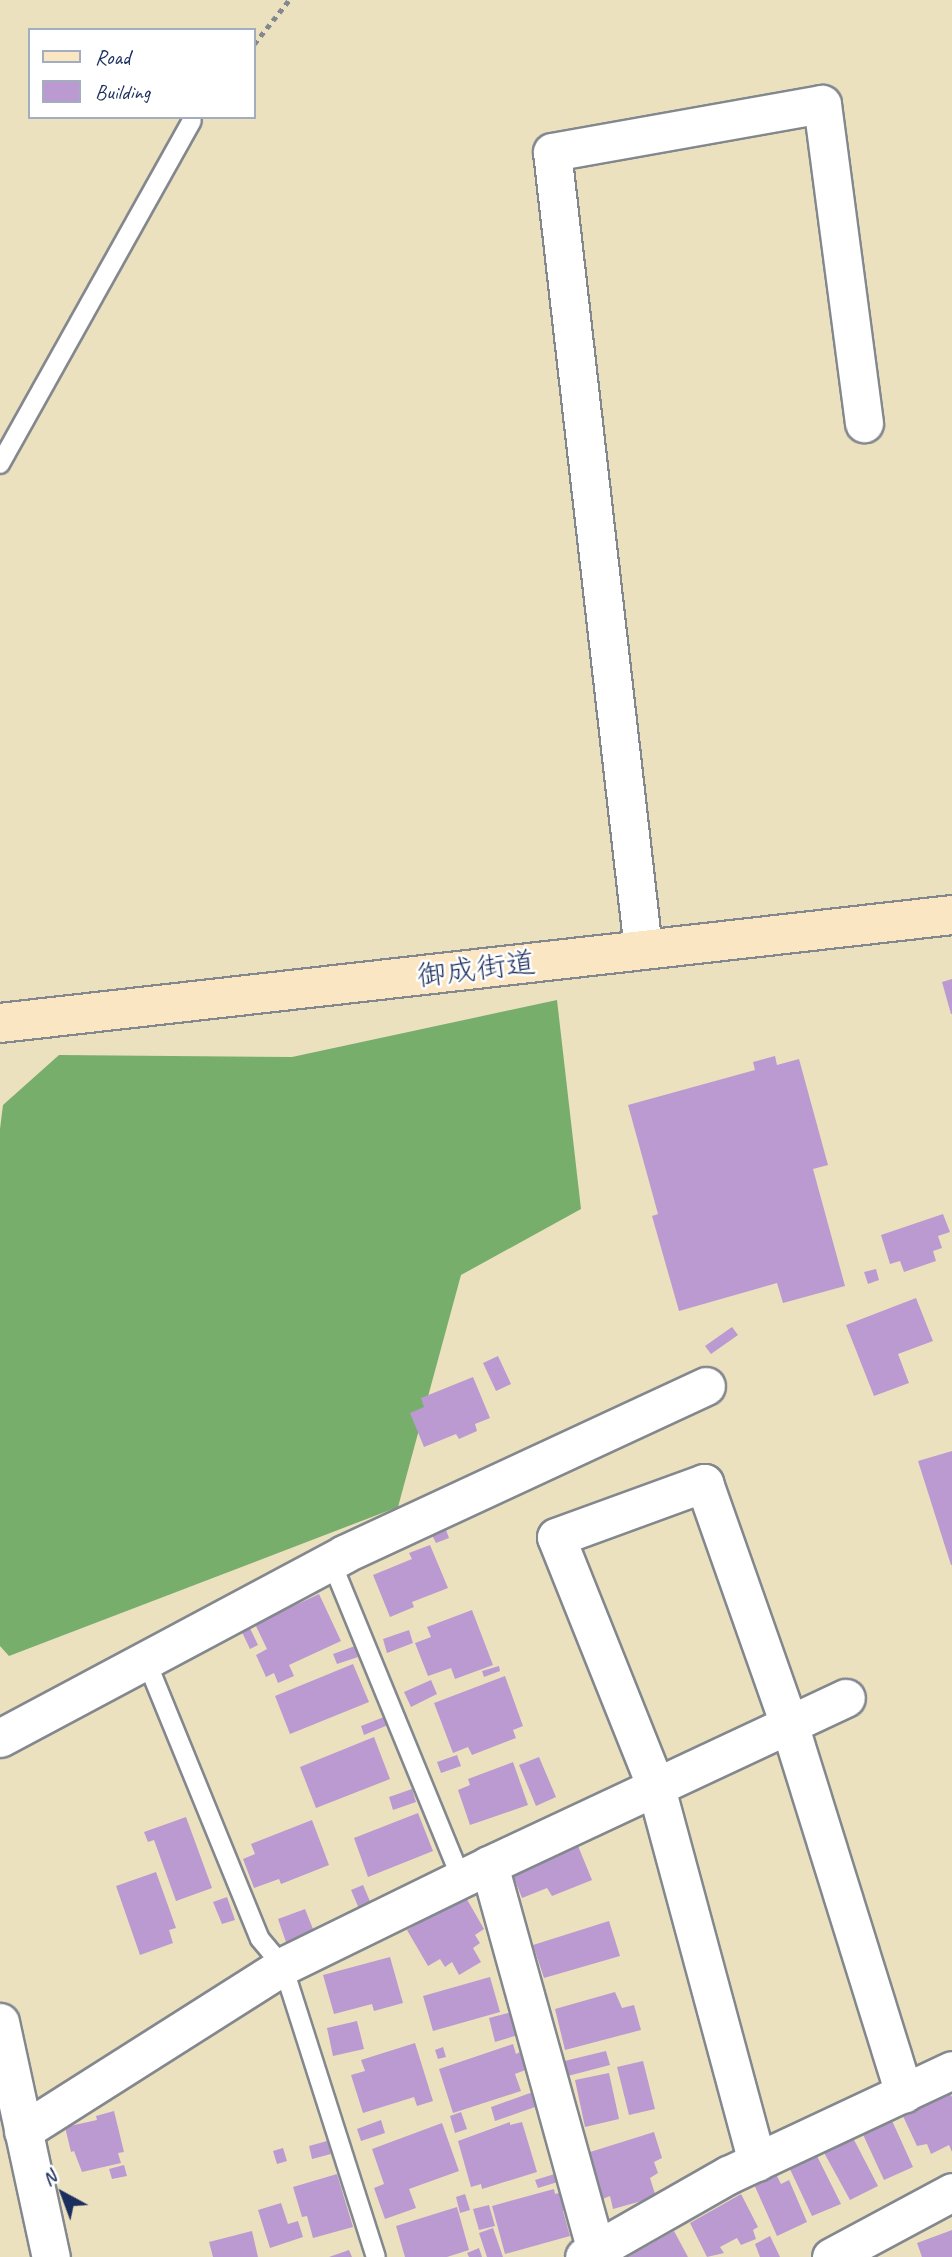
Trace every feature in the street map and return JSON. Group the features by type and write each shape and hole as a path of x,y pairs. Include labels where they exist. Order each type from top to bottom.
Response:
{"street":[{"path":"643,949 552,152 822,104 864,423"},
{"name":"御成街道","path":"0,1023 952,915"},
{"path":"0,1738 331,1561 706,1386"},
{"path":"757,2162 656,1787 556,1537 704,1483 789,1724 904,2093"},
{"path":"12,2133 283,1966 474,1871 846,1698"},
{"path":"474,1871 590,2253 728,2175 952,2070"},
{"path":"0,2022 12,2133 51,2257"},
{"path":"831,2257 952,2192"}],"lane":[{"path":"0,464 192,121"},
{"path":"331,1561 474,1871"},
{"path":"146,1660 260,1939 283,1966 376,2257"}],"path":[{"path":"256,41 289,0"}],"green space":[{"path":"557,1000 581,1209 461,1275 398,1507 9,1656 0,1646 0,1129 3,1105 59,1055 292,1057"}],"building":[{"path":"952,979 952,1014 951,1014 942,982"},
{"path":"775,1056 777,1065 799,1059 828,1165 813,1169 845,1286 783,1303 777,1283 679,1311 652,1216 658,1214 628,1105 755,1070 753,1062"},
{"path":"943,1214 950,1232 938,1236 942,1248 933,1251 936,1261 904,1272 900,1261 890,1264 881,1235"},
{"path":"876,1269 879,1280 868,1284 864,1272"},
{"path":"916,1298 933,1341 898,1354 909,1383 874,1396 846,1325"},
{"path":"732,1327 738,1335 711,1354 705,1346"},
{"path":"498,1356 511,1384 496,1391 483,1363"},
{"path":"473,1377 490,1418 475,1424 477,1431 459,1439 456,1434 424,1447 410,1413 424,1407 421,1398"},
{"path":"952,1451 952,1565 951,1565 918,1461"},
{"path":"446,1530 449,1538 436,1543 432,1535"},
{"path":"430,1545 448,1588 412,1602 414,1607 390,1617 373,1575 412,1559 409,1553"},
{"path":"319,1594 341,1641 289,1665 294,1676 278,1683 274,1673 266,1677 256,1655 267,1649 255,1624"},
{"path":"472,1610 493,1665 455,1679 451,1668 428,1676 415,1643 431,1637 427,1627"},
{"path":"248,1624 258,1645 250,1649 240,1628"},
{"path":"409,1630 413,1643 387,1653 383,1639"},
{"path":"355,1646 358,1657 337,1664 333,1654"},
{"path":"353,1664 369,1702 290,1734 275,1696"},
{"path":"499,1666 500,1671 484,1677 482,1671"},
{"path":"505,1676 523,1726 513,1730 516,1738 472,1755 468,1747 453,1753 434,1703"},
{"path":"431,1680 437,1694 411,1707 404,1692"},
{"path":"384,1717 388,1725 364,1735 361,1726"},
{"path":"374,1737 390,1779 316,1808 300,1767"},
{"path":"457,1755 461,1766 441,1773 437,1762"},
{"path":"539,1757 556,1797 536,1806 519,1765"},
{"path":"513,1762 528,1805 470,1825 458,1790 470,1785 468,1779"},
{"path":"412,1789 416,1802 393,1810 389,1797"},
{"path":"418,1813 433,1851 368,1877 354,1838"},
{"path":"186,1817 212,1888 176,1901 154,1840 148,1842 144,1832"},
{"path":"312,1820 329,1865 281,1884 279,1879 254,1888 243,1859 255,1854 251,1844"},
{"path":"576,1841 592,1880 552,1896 547,1888 522,1898 511,1870"},
{"path":"156,1872 176,1928 169,1930 173,1943 140,1955 116,1886"},
{"path":"363,1885 372,1906 360,1911 351,1890"},
{"path":"465,1896 484,1929 475,1935 480,1943 473,1948 481,1962 459,1975 452,1962 445,1967 440,1959 428,1966 407,1930"},
{"path":"227,1897 235,1920 222,1924 213,1902"},
{"path":"305,1909 315,1934 287,1945 278,1919"},
{"path":"609,1921 620,1956 544,1978 533,1945"},
{"path":"390,1957 403,2003 374,2011 372,2004 334,2014 323,1975"},
{"path":"490,1977 500,2012 433,2031 423,1996"},
{"path":"615,1992 622,2008 634,2005 641,2030 565,2050 555,2009"},
{"path":"512,2012 518,2035 495,2042 489,2018"},
{"path":"357,2021 364,2049 333,2056 327,2028"},
{"path":"415,2043 433,2101 417,2106 414,2097 363,2113 351,2075 365,2071 361,2060"},
{"path":"513,2044 516,2054 522,2051 528,2069 515,2074 521,2091 453,2113 439,2069"},
{"path":"443,2047 446,2057 438,2059 435,2050"},
{"path":"606,2051 610,2065 560,2078 556,2063"},
{"path":"643,2061 655,2109 629,2115 617,2067"},
{"path":"609,2073 619,2119 585,2127 575,2080"},
{"path":"949,2091 952,2097 952,2152 949,2145 931,2154 927,2144 917,2146 902,2114"},
{"path":"533,2092 538,2106 495,2121 491,2107"},
{"path":"114,2111 124,2152 118,2153 121,2163 82,2172 74,2151 71,2152 65,2127 97,2120 96,2116"},
{"path":"461,2112 467,2129 455,2133 450,2116"},
{"path":"889,2114 913,2167 884,2180 860,2128"},
{"path":"381,2120 385,2133 361,2141 357,2129"},
{"path":"510,2122 510,2125 522,2122 537,2172 482,2189 481,2184 471,2187 458,2141"},
{"path":"442,2123 459,2171 409,2189 416,2208 385,2219 374,2188 384,2184 372,2149"},
{"path":"654,2132 662,2158 654,2162 658,2173 650,2178 656,2197 613,2209 610,2196 600,2200 587,2153"},
{"path":"851,2134 878,2186 850,2200 822,2149"},
{"path":"327,2141 331,2154 312,2159 309,2146"},
{"path":"283,2148 287,2161 277,2164 273,2151"},
{"path":"815,2152 841,2204 812,2216 788,2165"},
{"path":"124,2165 127,2176 112,2179 109,2169"},
{"path":"775,2172 781,2184 789,2180 807,2222 777,2236 753,2182"},
{"path":"558,2173 561,2181 538,2188 535,2180"},
{"path":"337,2174 353,2227 313,2238 307,2216 302,2217 293,2187"},
{"path":"554,2189 555,2194 563,2192 567,2210 563,2211 570,2236 505,2254 492,2206"},
{"path":"465,2194 470,2210 460,2213 456,2197"},
{"path":"741,2194 758,2227 753,2230 756,2239 741,2245 737,2238 720,2247 724,2253 707,2257 690,2223"},
{"path":"281,2203 288,2224 298,2221 303,2237 270,2248 258,2210"},
{"path":"489,2205 495,2226 479,2230 473,2209"},
{"path":"457,2207 469,2250 447,2257 405,2257 396,2226"},
{"path":"493,2228 503,2257 487,2257 479,2233"},
{"path":"952,2230 952,2257 922,2257 917,2243"},
{"path":"252,2231 258,2257 213,2257 209,2242"},
{"path":"674,2231 688,2257 628,2257"},
{"path":"770,2236 780,2257 760,2257 755,2244"},
{"path":"479,2248 482,2257 469,2257 467,2253"},
{"path":"349,2250 352,2257 329,2257"}]}
